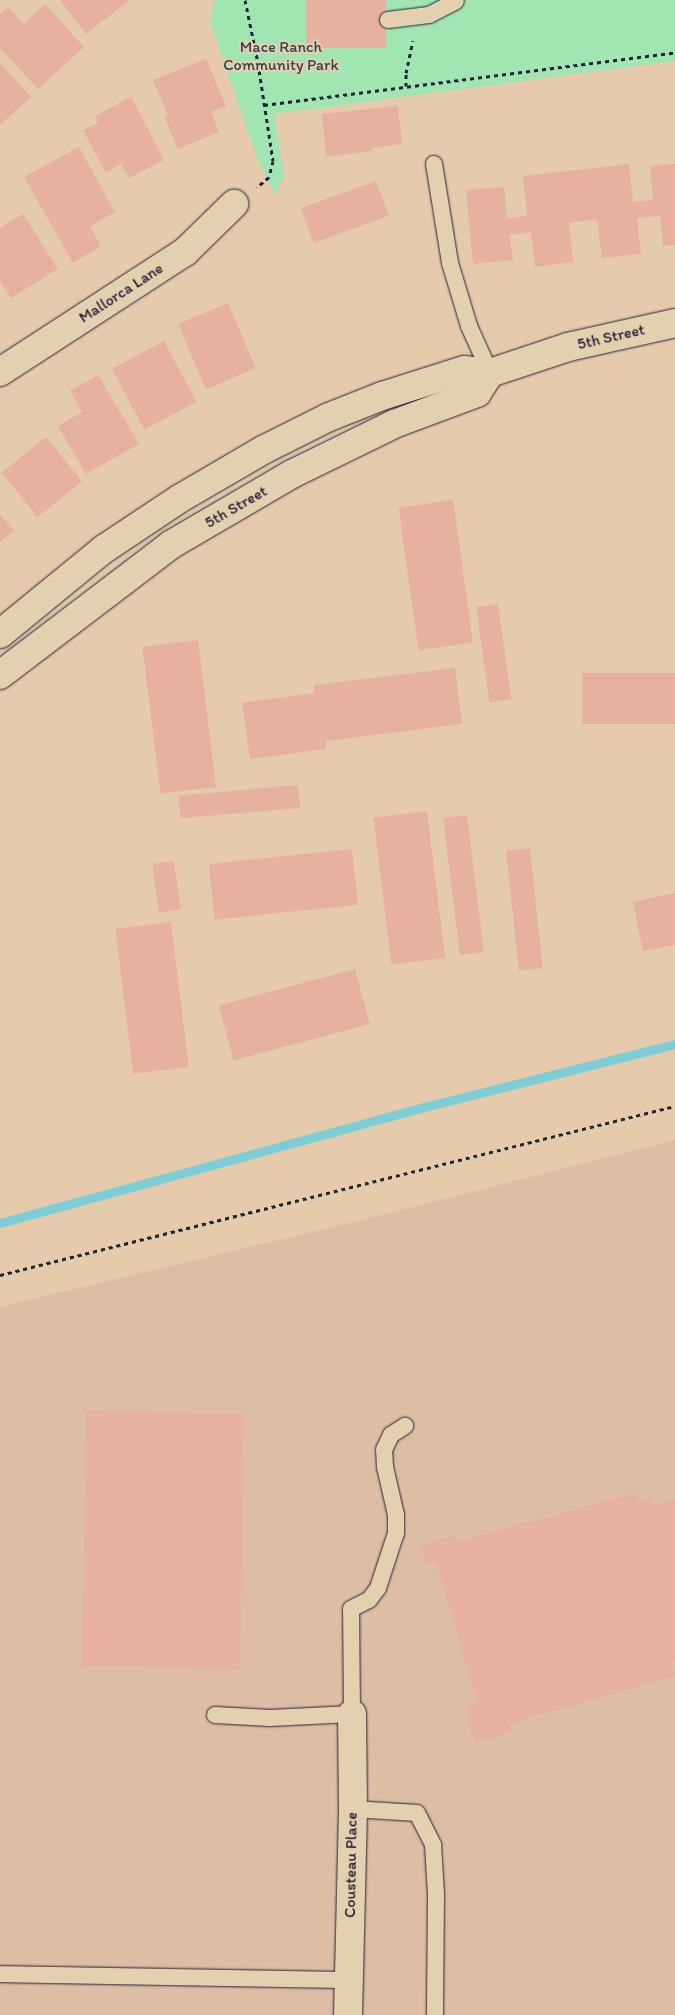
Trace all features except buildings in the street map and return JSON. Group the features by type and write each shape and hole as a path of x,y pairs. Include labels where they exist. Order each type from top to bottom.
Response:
{"main road":[{"name":"Mallorca Lane","path":"0,372 185,252 234,204"},
{"name":"5th Street","path":"0,634 104,549 178,499 266,449 329,417 382,396 464,370 490,373 568,347 675,323"},
{"name":"5th Street","path":"0,675 172,544 292,474 394,424 477,393 490,373"},
{"name":"Cousteau Place","path":"348,2015 353,1810 352,1714"}],"lane":[{"path":"388,20 429,15 456,1"},
{"path":"434,164 450,263 469,326 490,373"},
{"path":"215,1715 270,1718 352,1714 350,1609 370,1600 378,1588 396,1533 396,1515 385,1467 384,1450 391,1435 405,1426"},
{"path":"353,1810 417,1813 433,1845 436,1894 435,2015"},
{"path":"0,1974 349,1980"}],"path":[{"path":"234,204 269,177 273,161 258,63 245,0"},
{"path":"406,86 406,72 412,49 415,18"},
{"path":"264,105 675,52"},
{"path":"0,1275 675,1106"}],"shaded area":[{"path":"675,1140 675,2015 0,2015 0,1307 358,1221"}],"green space":[{"name":"Mace Ranch Community Park","path":"215,0 675,0 675,61 274,114 284,177 275,195 258,160 210,22"}],"waterway":[{"path":"0,1223 424,1107 675,1044"}]}
